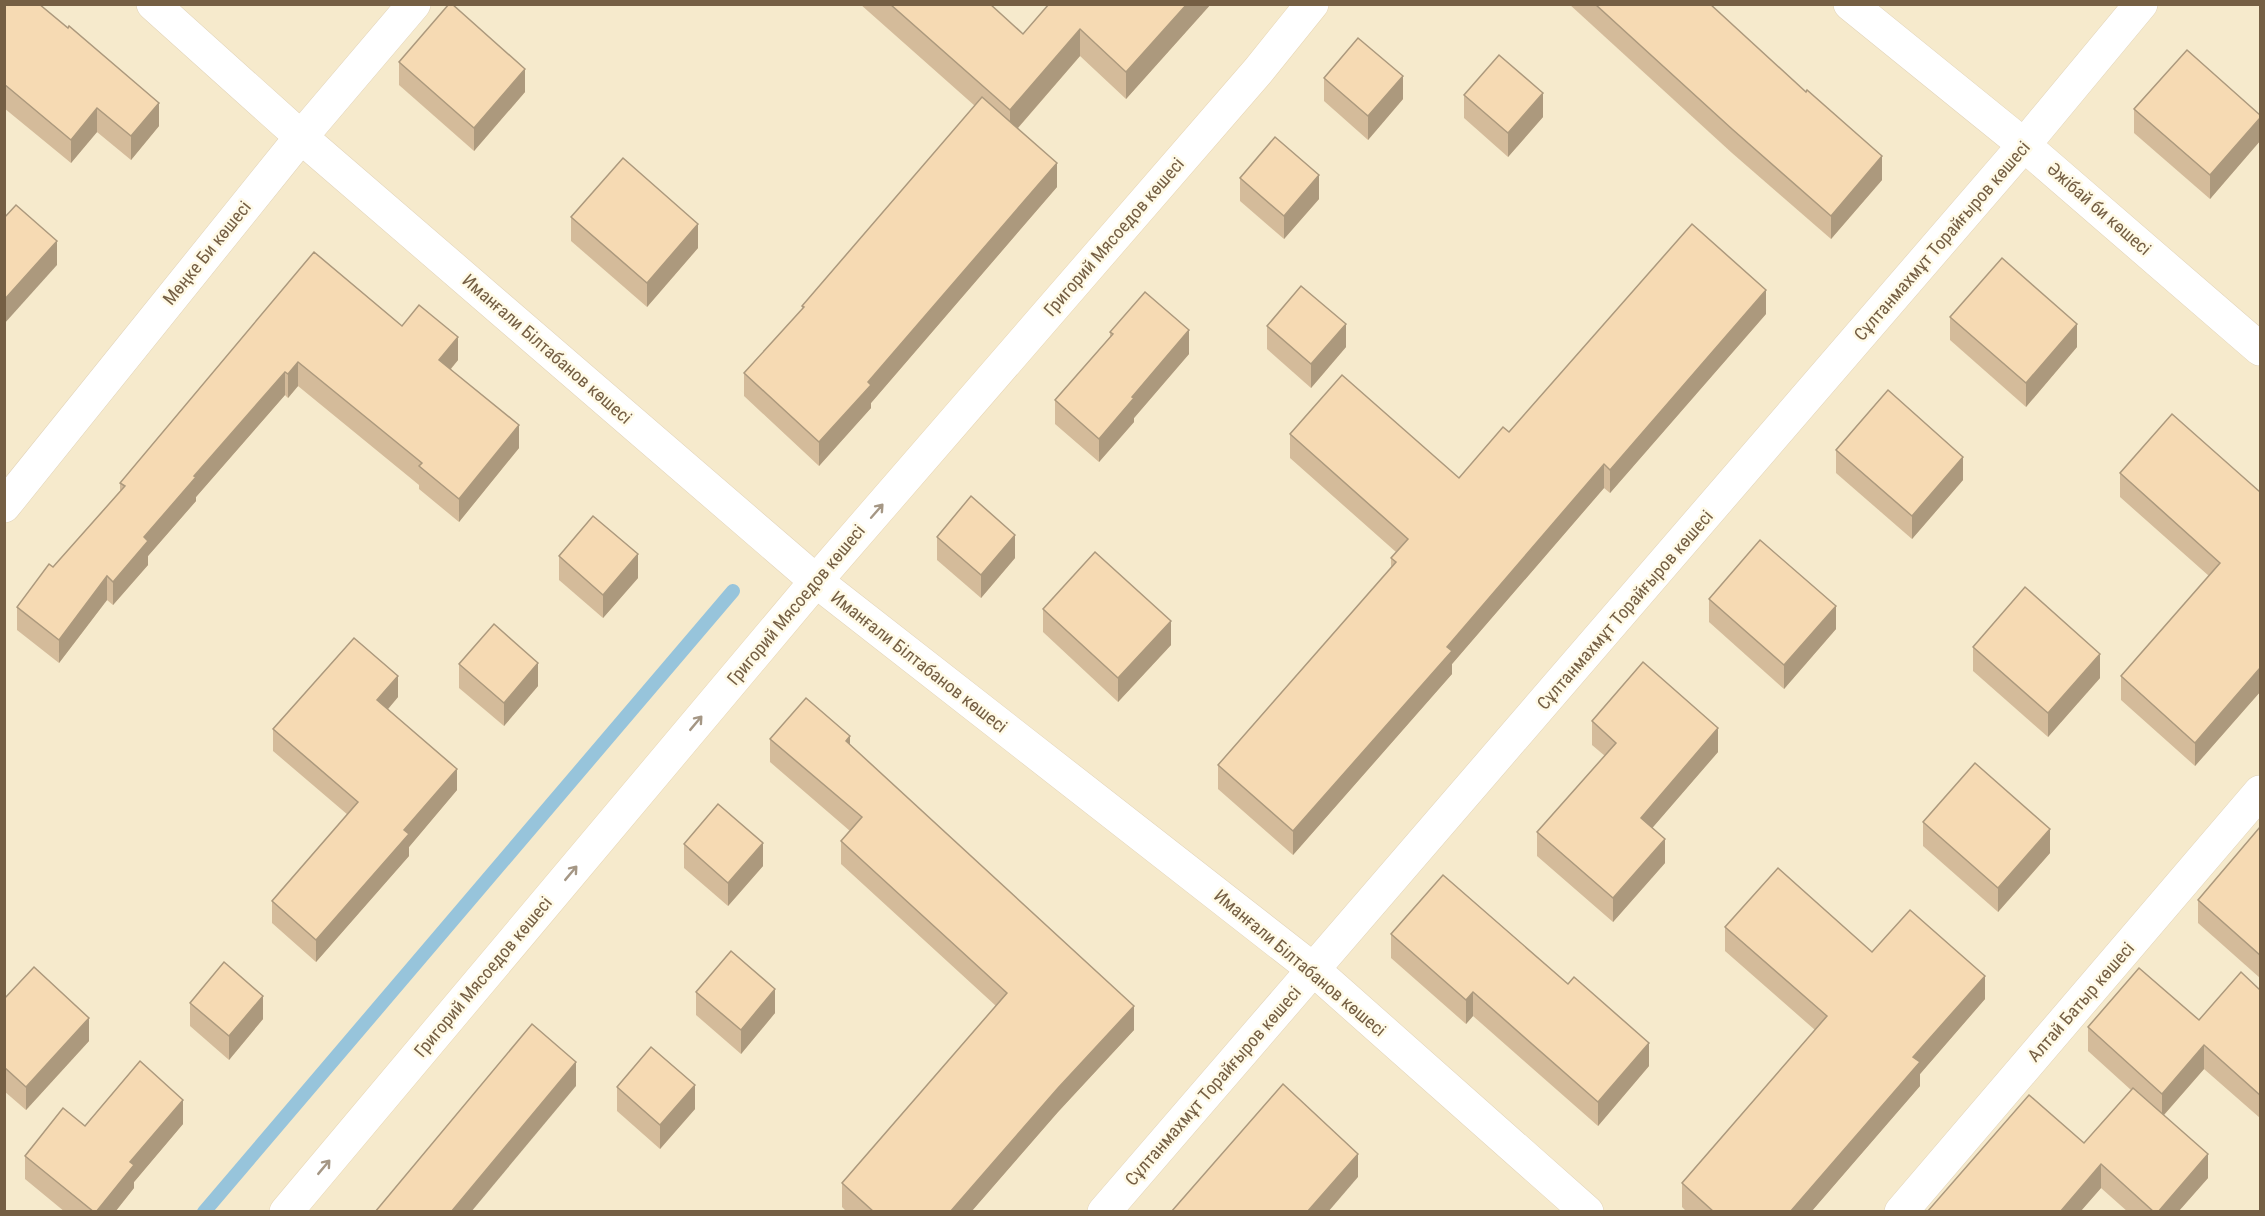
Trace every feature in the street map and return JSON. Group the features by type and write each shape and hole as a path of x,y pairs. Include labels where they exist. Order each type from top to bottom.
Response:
{"street":[{"name":"Иманғали Білтабанов көшесі","path":"153,4 301,137 816,581 1314,970 1587,1212"},
{"name":"Мөңке Би көшесі","path":"4,506 301,137 414,4"},
{"name":"Григорий Мясоедов көшесі","path":"286,1212 816,581 1258,71 1312,4"},
{"name":"Әжібай би көшесі","path":"1850,4 2024,145 2260,349"},
{"name":"Сұлтанмахмұт Торайғыров көшесі","path":"1104,1212 2024,145 2141,4"},
{"name":"Алтай Батыр көшесі","path":"1901,1212 2260,792"}],"shaded area":[{"path":"5,5 2260,5 2260,1211 5,1211"}],"building":[{"path":"4,4 39,4 68,28 69,26 159,103 131,136 97,108 71,140 4,84"},
{"path":"449,4 452,4 525,69 474,128 399,62"},
{"path":"890,4 990,4 1023,34 1049,4 1187,4 1126,72 1080,29 1010,110"},
{"path":"1595,4 1710,4 1806,92 1807,90 1882,156 1831,216"},
{"path":"1358,38 1403,76 1368,116 1324,78"},
{"path":"2187,50 2260,115 2260,118 2210,175 2134,109"},
{"path":"1499,55 1543,93 1508,133 1464,95"},
{"path":"982,97 1057,163 868,382 871,385 819,442 744,373 804,307 802,306"},
{"path":"1275,137 1319,175 1284,216 1240,178"},
{"path":"623,158 698,224 647,283 571,217"},
{"path":"16,205 57,241 4,300 4,218"},
{"path":"1692,224 1766,290 1610,470 1604,464 1447,647 1452,651 1293,831 1218,765 1396,562 1391,558 1408,539 1290,434 1342,375 1459,478 1503,427 1509,432"},
{"path":"314,252 402,326 419,305 458,337 439,360 519,425 459,499 419,466 422,463 298,362 288,374 285,372 194,476 196,477 144,537 148,541 113,582 107,576 59,640 17,607 49,564 53,567 125,486 120,483"},
{"path":"2002,258 2077,324 2026,383 1950,317"},
{"path":"1301,286 1346,324 1311,364 1267,326"},
{"path":"1145,292 1189,330 1099,439 1055,400 1113,334 1110,332"},
{"path":"1888,390 1963,457 1912,516 1836,450"},
{"path":"2172,414 2260,492 2260,668 2195,743 2121,676 2220,563 2120,473"},
{"path":"971,496 1015,535 981,575 937,537"},
{"path":"593,516 638,554 603,595 559,556"},
{"path":"1760,540 1836,606 1784,665 1709,599"},
{"path":"1095,552 1171,621 1118,678 1043,609"},
{"path":"2025,587 2100,654 2048,713 1973,647"},
{"path":"494,624 538,663 504,703 459,664"},
{"path":"354,638 398,676 377,700 457,769 404,830 409,834 316,940 272,901 358,802 273,729"},
{"path":"1643,662 1718,728 1641,818 1665,839 1613,898 1537,832 1616,743 1592,721"},
{"path":"806,698 850,736 846,741 1134,1006 1058,1088 950,1212 874,1212 842,1183 1007,993 841,841 862,817 770,739"},
{"path":"1975,763 2050,829 1998,888 1923,822"},
{"path":"718,804 763,843 728,883 684,844"},
{"path":"2260,827 2260,955 2198,900"},
{"path":"1778,868 1872,952 1910,910 1985,976 1913,1057 1920,1062 1790,1212 1714,1212 1682,1183 1827,1016 1725,927"},
{"path":"1443,875 1568,984 1574,977 1649,1043 1598,1102 1473,992 1466,1000 1391,934"},
{"path":"731,951 775,989 741,1030 696,992"},
{"path":"224,962 263,996 229,1036 190,1003"},
{"path":"34,967 89,1018 26,1087 4,1067 4,999"},
{"path":"2139,968 2199,1020 2241,972 2260,990 2260,1095 2204,1045 2162,1094 2088,1027"},
{"path":"532,1024 576,1062 451,1212 375,1212"},
{"path":"651,1047 695,1085 660,1125 617,1087"},
{"path":"140,1061 183,1100 130,1162 134,1165 94,1212 25,1156 63,1108 85,1126"},
{"path":"1283,1084 1358,1154 1307,1212 1171,1212"},
{"path":"2133,1088 2208,1154 2158,1212 2154,1212 2101,1164 2060,1212 1927,1212 2029,1095 2084,1143"}],"waterway":[{"path":"204,1212 733,591"}]}
